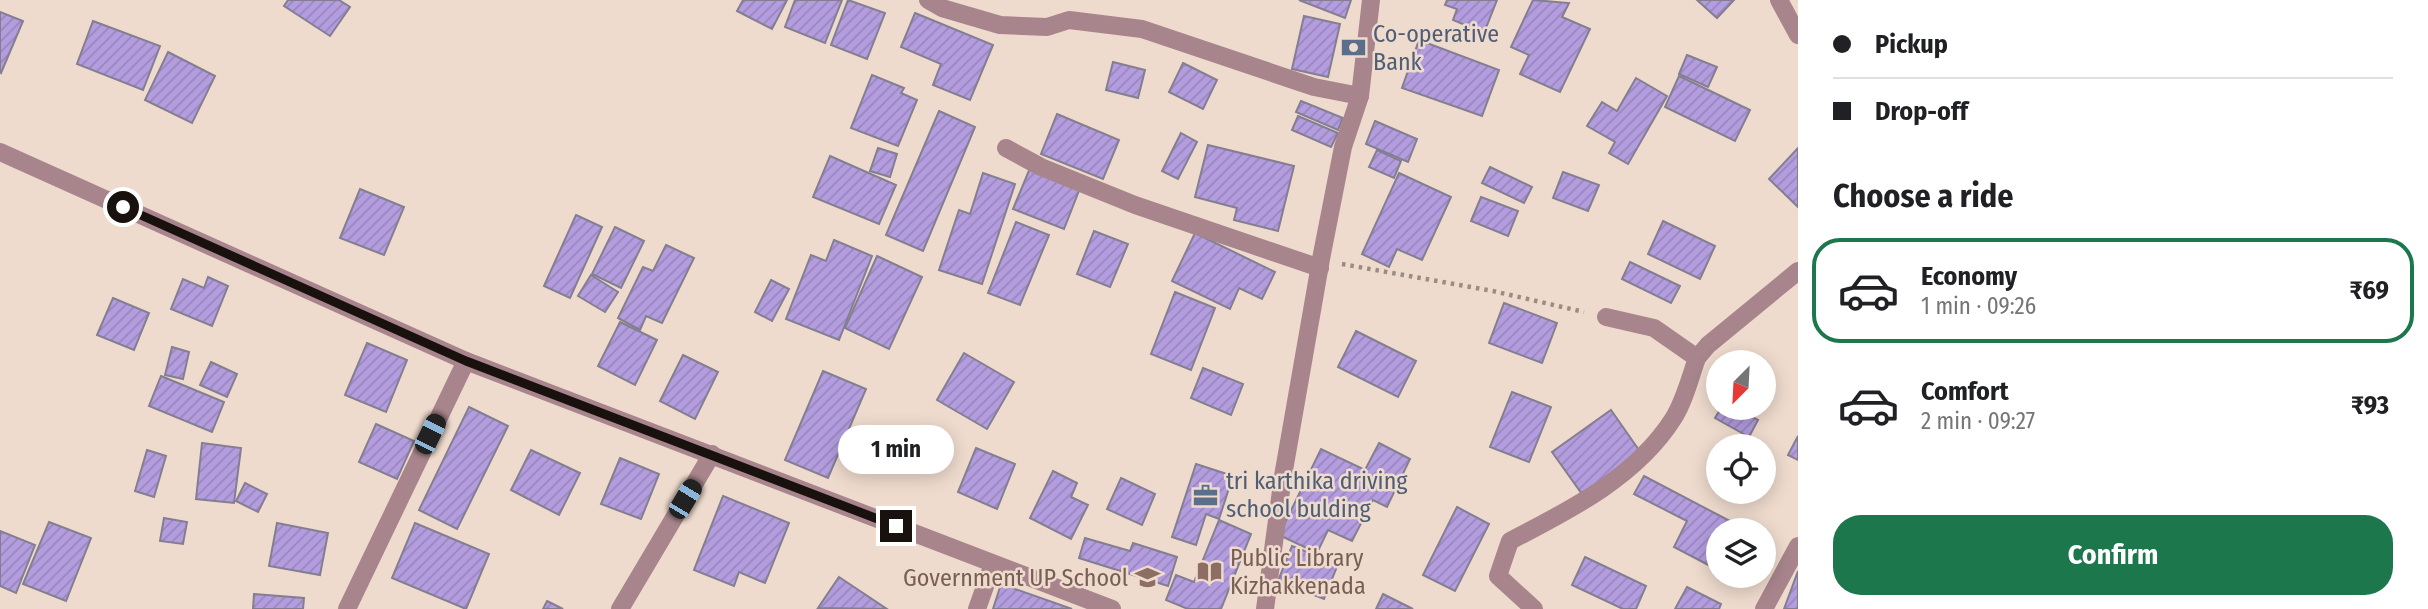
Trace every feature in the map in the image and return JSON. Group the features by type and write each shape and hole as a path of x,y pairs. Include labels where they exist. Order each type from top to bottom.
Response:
{"street":[{"path":"928,0 942,8 1000,25 1046,27 1069,20 1142,29 1314,87 1360,96"},
{"path":"1265,609 1283,476 1320,263 1343,147 1360,96 1371,0"},
{"path":"1779,0 1798,36"},
{"path":"1006,148 1041,167 1135,205 1320,263"},
{"path":"0,152 466,361 1112,609"},
{"path":"1534,609 1498,576 1510,541 1563,514 1642,460 1675,417 1697,358 1708,345 1798,271"},
{"path":"1606,317 1654,328 1697,358"},
{"path":"348,609 466,361"},
{"path":"620,609 712,454"},
{"path":"1764,609 1798,546"},
{"path":"977,609 993,564"}],"path":[{"path":"1320,263 1493,291 1606,317"}],"building":[{"path":"288,0 339,0 350,7 330,36 284,6"},
{"path":"743,0 787,0 772,29 737,11"},
{"path":"795,0 842,0 825,43 785,27"},
{"path":"848,0 885,13 867,59 831,45"},
{"path":"1299,0 1351,0 1345,18"},
{"path":"1447,0 1497,0 1484,33 1453,20 1457,9 1445,5"},
{"path":"1533,0 1569,3 1562,17 1590,29 1560,92 1520,74 1529,55 1511,47"},
{"path":"1697,0 1734,0 1717,18"},
{"path":"0,12 23,21 1,73 0,72"},
{"path":"915,13 993,45 970,100 933,85 941,64 901,47"},
{"path":"1304,16 1340,24 1328,77 1292,69"},
{"path":"93,21 160,46 143,90 77,64"},
{"path":"1419,40 1499,70 1482,116 1402,88"},
{"path":"168,52 215,76 192,123 145,100"},
{"path":"1687,55 1717,67 1708,87 1679,74"},
{"path":"1113,62 1145,70 1138,98 1106,90"},
{"path":"1183,63 1217,80 1203,109 1169,92"},
{"path":"872,75 904,88 901,93 917,100 898,146 851,128"},
{"path":"1679,76 1750,110 1735,141 1665,107"},
{"path":"1636,78 1667,96 1628,164 1609,153 1615,142 1587,126 1602,102 1617,111"},
{"path":"1301,101 1343,118 1338,130 1296,112"},
{"path":"939,111 975,127 923,251 886,235"},
{"path":"1057,114 1119,140 1103,179 1041,154"},
{"path":"1298,116 1338,133 1331,147 1292,130"},
{"path":"1375,121 1417,139 1408,162 1366,144"},
{"path":"1181,133 1197,142 1178,179 1162,171"},
{"path":"1208,145 1294,166 1278,231 1234,220 1237,208 1195,197"},
{"path":"878,148 897,154 890,177 870,171"},
{"path":"1798,148 1798,207 1769,179"},
{"path":"1377,150 1401,161 1394,178 1369,167"},
{"path":"830,156 896,185 879,224 813,197"},
{"path":"1490,167 1532,187 1524,203 1482,183"},
{"path":"1030,168 1080,188 1064,229 1013,209"},
{"path":"1563,172 1599,185 1588,211 1553,198"},
{"path":"983,173 1015,184 982,284 939,270 959,210 970,214"},
{"path":"1399,173 1451,197 1422,260 1397,249 1389,267 1362,254"},
{"path":"360,189 404,207 384,255 340,238"},
{"path":"1481,197 1518,211 1508,236 1471,221"},
{"path":"576,215 602,227 570,298 544,286"},
{"path":"1663,221 1715,246 1700,279 1648,254"},
{"path":"1016,222 1049,235 1020,305 988,293"},
{"path":"615,227 644,241 621,288 592,274"},
{"path":"1094,231 1128,244 1110,287 1077,274"},
{"path":"1195,233 1275,272 1262,299 1239,288 1230,309 1172,281"},
{"path":"834,240 872,256 839,340 786,319 811,255 826,261"},
{"path":"666,245 694,258 662,323 646,316 640,330 618,318 643,267 653,271"},
{"path":"877,256 922,277 889,349 845,328"},
{"path":"1630,262 1680,286 1671,303 1622,279"},
{"path":"591,275 618,292 605,312 578,296"},
{"path":"208,277 228,286 212,326 171,309 183,279 204,288"},
{"path":"771,280 789,289 772,321 755,312"},
{"path":"1175,292 1215,308 1191,370 1151,354"},
{"path":"113,298 149,313 134,350 97,335"},
{"path":"1504,303 1557,323 1542,363 1489,343"},
{"path":"620,322 657,340 635,385 598,366"},
{"path":"1356,331 1416,361 1398,397 1338,367"},
{"path":"367,343 407,360 386,412 345,395"},
{"path":"172,347 189,352 183,379 165,375"},
{"path":"964,353 1014,382 987,429 937,400"},
{"path":"683,355 718,372 695,419 660,401"},
{"path":"211,362 237,374 227,397 200,385"},
{"path":"1203,368 1243,384 1231,415 1191,398"},
{"path":"823,371 866,389 828,478 785,460"},
{"path":"161,376 224,402 212,432 149,406"},
{"path":"1512,392 1551,407 1529,462 1490,447"},
{"path":"469,407 508,426 457,529 419,510"},
{"path":"1611,410 1641,453 1582,494 1552,452"},
{"path":"1719,420 1758,420 1751,434 1744,434"},
{"path":"376,424 414,441 397,479 359,462"},
{"path":"1798,436 1798,460 1788,455"},
{"path":"202,443 241,448 234,503 196,499"},
{"path":"1379,443 1410,459 1387,507 1373,500 1352,541 1328,530 1317,553 1279,535 1321,449 1365,470"},
{"path":"976,448 1015,464 997,509 958,492"},
{"path":"147,450 166,456 154,497 135,491"},
{"path":"531,450 580,473 559,515 511,490"},
{"path":"620,458 659,474 641,519 601,504"},
{"name":"tri karthika driving school bulding","path":"1196,464 1233,476 1219,519 1206,514 1196,545 1172,537"},
{"path":"1053,471 1077,483 1071,497 1088,505 1071,539 1030,518"},
{"path":"1644,476 1724,518 1706,518 1706,564 1674,547 1687,521 1634,494"},
{"path":"1121,478 1155,494 1142,525 1107,509"},
{"path":"245,483 267,494 258,512 236,501"},
{"path":"723,496 789,523 765,583 739,572 734,586 694,570"},
{"path":"1457,507 1489,524 1455,591 1423,575"},
{"path":"164,518 187,522 183,544 160,541"},
{"path":"1219,520 1251,534 1221,609 1188,609 1166,600 1176,575 1194,582"},
{"path":"49,522 91,538 66,601 23,584"},
{"path":"277,523 328,533 320,575 269,566"},
{"path":"415,523 489,554 466,609 392,578"},
{"path":"0,531 35,545 16,593 0,586"},
{"path":"1085,538 1130,551 1133,543 1177,557 1168,586 1079,558"},
{"path":"1292,546 1338,564 1324,599 1278,581"},
{"path":"1585,557 1646,586 1636,609 1623,609 1572,585"},
{"path":"1798,571 1798,609 1784,609"},
{"path":"839,577 887,609 818,608"},
{"path":"1001,584 1072,609 993,609"},
{"path":"1687,587 1721,604 1719,609 1675,609"},
{"path":"254,594 304,598 303,609 253,609"},
{"path":"1383,594 1413,609 1376,609"},
{"path":"547,601 563,609 543,609"}],"place":[{"name":"Co-operative Bank","path":"1353,48"},
{"name":"tri karthika driving school bulding","path":"1206,495"},
{"name":"Public Library Kizhakkenada","path":"1210,572"},
{"name":"Government UP School","path":"1148,578"}],"route":[{"path":"123,207 466,361 896,526"}]}
